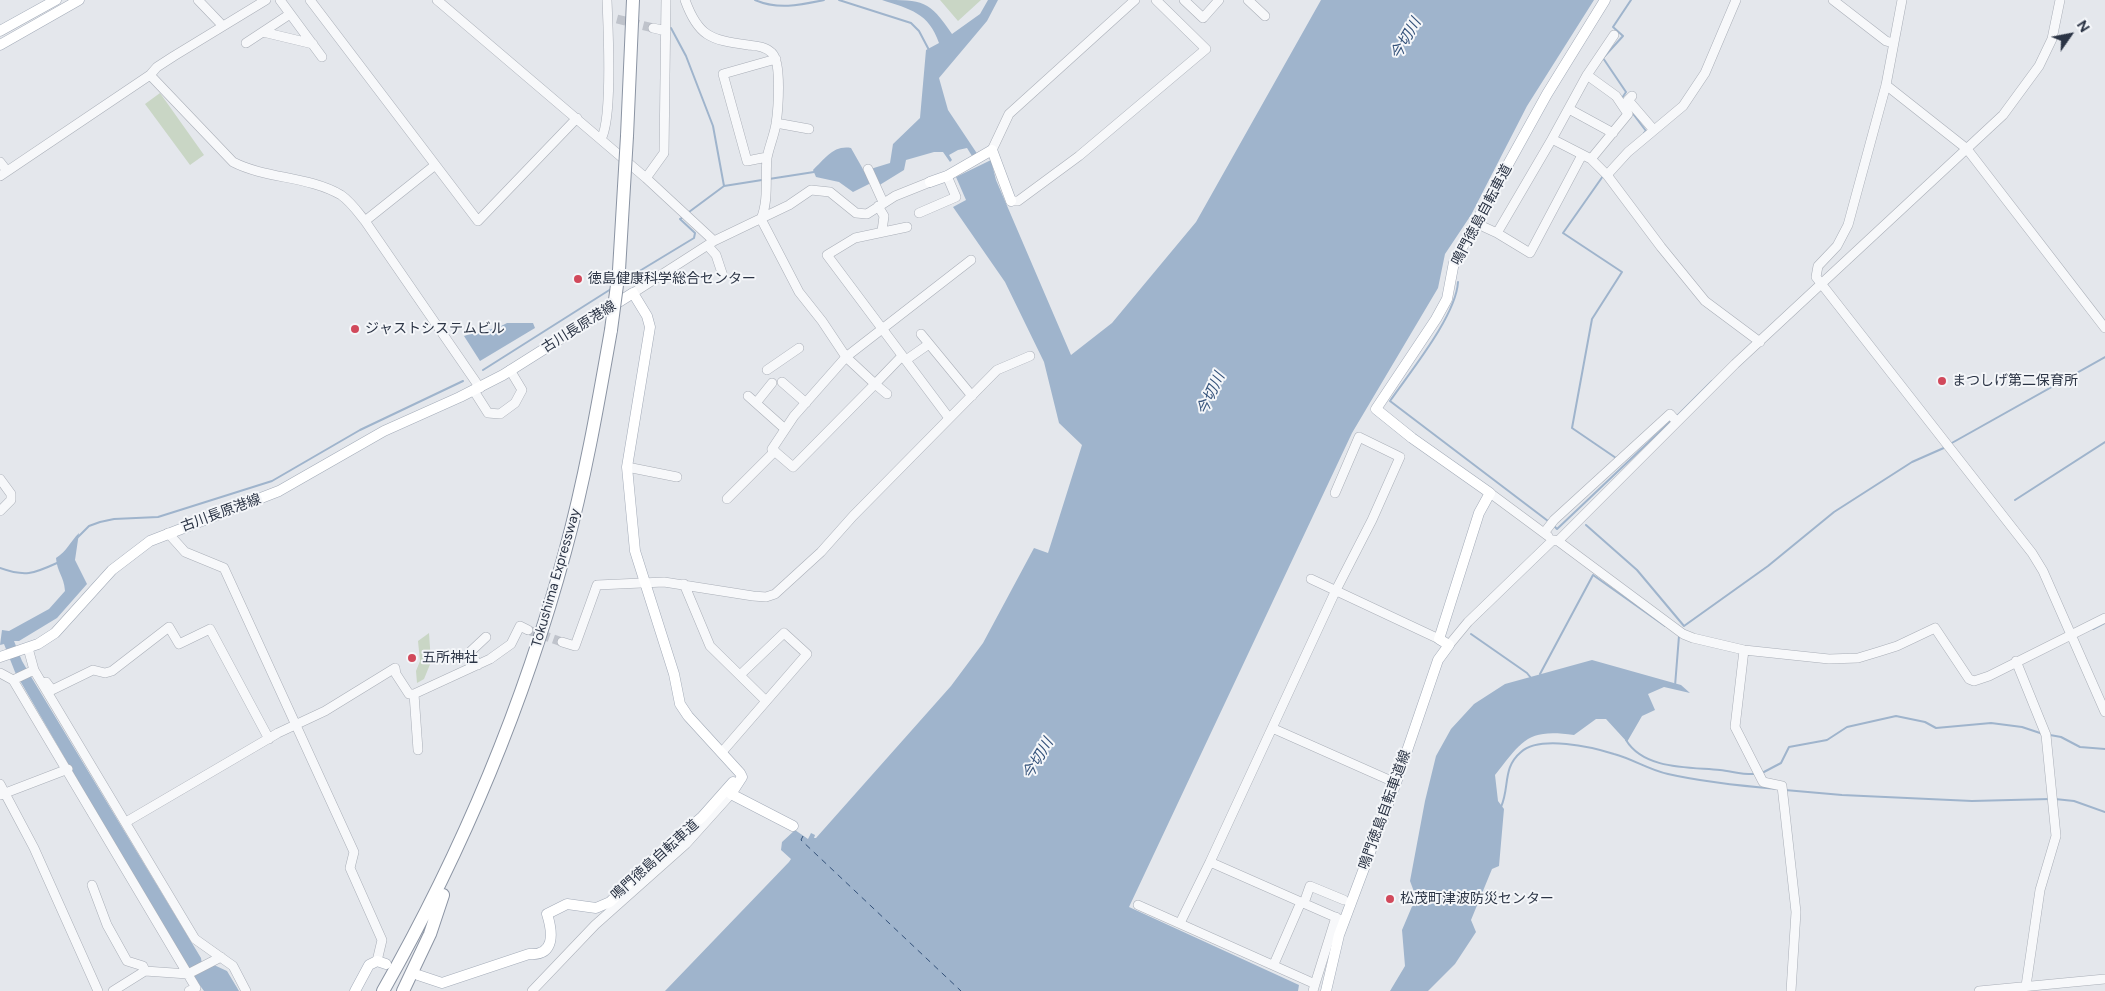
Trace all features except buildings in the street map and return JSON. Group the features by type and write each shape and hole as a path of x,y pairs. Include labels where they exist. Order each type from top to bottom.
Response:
{"highway":[{"name":"Tokushima Expressway","path":"626,0 627,136"},
{"name":"Tokushima Expressway","path":"383,991 430,906 458,848 501,746 547,617 584,475 610,330 620,260 633,0"},
{"path":"403,991 430,934 458,848"}],"main road":[{"path":"0,31 56,0"},
{"path":"0,45 79,0"},
{"name":"鳴門徳島自転車道","path":"1490,493 1412,438 1376,408 1436,319 1447,299 1454,262 1547,94 1605,0"},
{"path":"930,182 947,176 992,150 1011,202"},
{"path":"633,293 647,316 650,326 627,467 633,538 674,674 680,704 688,716 740,773 742,777 731,794 793,826"},
{"name":"古川長原港線","path":"1,657 38,644 60,628 124,559 150,541 279,491 384,431 477,389 633,293"},
{"path":"1449,644 1439,639 1479,513 1490,493"},
{"name":"鳴門徳島自転車道線","path":"1326,991 1339,935 1340,919 1396,783 1438,660 1449,644"},
{"name":"鳴門徳島自転車道","path":"418,975 442,983 529,954 544,953 548,947 550,932 547,914 567,904 596,908 610,902 657,856 702,818 740,773"},
{"path":"355,991 369,965 381,963"}],"street":[{"path":"198,0 222,25"},
{"path":"0,162 3,174 150,75 157,67 222,25 266,0"},
{"path":"280,0 322,57"},
{"path":"310,0 434,166 478,221 577,118"},
{"path":"436,0 577,118 686,215 711,243 723,276"},
{"path":"601,139 605,132 607,112 612,18 607,0"},
{"path":"646,178 664,153 666,0"},
{"path":"685,0 691,17 699,30 714,37 748,45 758,45 773,53 776,59 778,76 776,123 767,157 765,210 761,219"},
{"path":"992,150 1009,114 1135,0"},
{"path":"1011,202 1018,200 1079,156 1206,49 1156,0"},
{"path":"1184,0 1202,18 1219,0"},
{"path":"1248,0 1265,16"},
{"path":"1607,175 1653,129 1682,106 1699,83 1736,0"},
{"path":"1833,0 1886,41 1893,43"},
{"path":"1902,0 1886,85 1848,226 1837,246 1818,266 1816,277 1949,448 2013,526 2043,571 2105,712"},
{"path":"1449,644 1468,622 1556,540 1760,342 2003,115 2039,66 2052,39 2060,0"},
{"path":"246,43 290,14"},
{"path":"653,28 666,31"},
{"path":"263,32 313,44"},
{"path":"1498,233 1587,75 1614,36"},
{"path":"767,157 747,161 723,74 776,59"},
{"path":"150,75 233,162 250,170 334,192 346,199 364,221 477,389 488,413 500,414 515,402 522,390 510,370"},
{"path":"1484,227 1498,233 1534,256 1587,157 1612,133 1628,114 1616,96 1587,75"},
{"path":"1886,85 1968,149 2105,328"},
{"path":"1632,96 1628,100 1653,129"},
{"path":"1569,109 1612,133"},
{"path":"776,123 809,129"},
{"path":"1552,140 1587,157 1607,175 1661,247 1705,301 1760,342"},
{"path":"364,221 434,166"},
{"path":"868,169 884,216 882,231"},
{"path":"919,213 956,197 947,176"},
{"path":"633,293 711,243 761,219 811,190 830,192 856,214 867,214 881,204 930,182"},
{"path":"761,219 799,292 846,357 887,394"},
{"path":"907,227 855,238 827,254 949,418"},
{"path":"929,344 904,358 875,384 793,467 772,449 785,428 846,357 970,260"},
{"path":"921,334 972,396"},
{"path":"767,370 799,348"},
{"path":"562,642 575,646 597,585 645,582 684,584 753,596 766,597 775,594 821,552 853,516 997,370 1030,356"},
{"path":"782,382 806,403"},
{"path":"756,403 772,383"},
{"path":"748,396 785,428"},
{"path":"1544,533 1554,520 1670,414 1677,422"},
{"path":"1180,923 1335,592 1372,520 1400,456 1359,437 1335,493"},
{"path":"727,499 775,451"},
{"path":"627,467 678,477"},
{"path":"0,479 11,494 11,500 0,511"},
{"path":"1490,493 1683,634 1744,650 1829,660 1858,658 1897,646 1936,628 1969,679 1974,681 1989,676 2105,618"},
{"path":"168,533 185,552 224,568 354,852 350,868 382,940 381,963"},
{"path":"1311,579 1335,592 1439,639"},
{"path":"684,584 710,646 765,700"},
{"path":"126,822 269,739 325,711 394,668 409,694 414,694 478,665 511,644 520,626 528,630"},
{"path":"14,680 35,673 42,676 52,690 93,670 104,673 118,668 169,627 179,644 210,628 269,739"},
{"path":"722,752 765,700 807,654 784,633 740,675"},
{"path":"478,665 470,652 486,637"},
{"path":"25,649 35,673 195,939 232,966 246,991"},
{"path":"1744,650 1735,727 1763,782 1782,786 1796,912 1791,991"},
{"path":"2016,661 2045,731 2056,836 2040,890 2026,986"},
{"path":"0,673 14,680 68,769 190,974 196,988 190,991"},
{"path":"414,694 418,750"},
{"path":"1272,728 1396,783"},
{"path":"3,794 68,769"},
{"path":"0,784 3,794 34,848 98,991"},
{"path":"532,991 595,925 686,844 731,794"},
{"path":"1138,905 1274,964 1314,987 1340,919 1210,862"},
{"path":"92,885 107,925 127,961 143,966 145,971"},
{"path":"1274,964 1310,886 1344,900"},
{"path":"1322,911 1330,894"},
{"path":"113,991 145,971 190,974 219,957"},
{"path":"1979,991 2105,979"}],"green space":[{"path":"940,0 981,0 958,21"},
{"path":"160,93 204,155 190,165 145,104"},
{"path":"429,633 431,662 424,679 417,683 416,671 420,661 418,641"}],"water":[{"path":"882,0 924,4 937,14 952,34 980,14 988,0 998,0 987,21 939,78 948,110 978,155 972,156 967,148 949,155 952,160 950,162 943,152 934,152 906,160 904,170 878,186 875,181 853,192 839,182 816,177 813,170 834,151 845,148 851,148 864,171 890,163 893,144 920,118 926,50 939,43 930,25 924,19 910,10"},
{"name":"今切川","path":"1321,0 1594,0 1527,106 1471,215 1445,254 1438,288 1352,433 1129,907 1299,985 1298,991 665,991 789,862 791,859 781,850 782,842 795,830 808,839 811,833 816,838 951,686 983,643 1034,548 1048,553 1082,445 1059,423 1044,362 1005,282 953,207 966,200 956,177 991,160 996,180 1071,355 1112,323 1196,222"},
{"path":"507,323 533,323 535,328 480,361 464,336"},
{"path":"79,533 75,560 87,584 57,618 19,641 14,641 22,661 33,680 201,958 203,971 214,965 227,971 239,991 204,991 184,964 15,672 4,644 0,645 2,630 9,631 49,609 65,591 56,558"},
{"path":"1592,660 1681,685 1690,693 1664,687 1648,694 1655,710 1642,716 1627,742 1606,719 1596,719 1574,735 1558,733 1535,736 1519,746 1495,775 1498,801 1504,809 1499,866 1492,869 1471,920 1476,932 1455,964 1428,991 1390,991 1405,966 1402,930 1416,897 1410,881 1425,801 1436,756 1451,729 1474,704 1505,684"}],"waterway":[{"path":"755,0 781,6 824,0"},
{"path":"839,0 911,23 919,31 929,50"},
{"path":"1624,101 1622,98 1626,92 1603,58 1623,36 1613,27 1631,0"},
{"path":"671,28 686,56 713,126 724,186"},
{"path":"1631,111 1646,131 1644,133"},
{"path":"769,179 814,172"},
{"path":"1603,176 1563,233 1622,272 1592,319 1572,428 1616,458"},
{"path":"689,212 724,186 762,180"},
{"path":"623,281 694,238 695,233 680,219 683,217"},
{"path":"1458,282 1455,296 1441,327 1390,401 1548,521"},
{"path":"483,370 611,289"},
{"path":"1950,444 2105,357"},
{"path":"77,538 89,526 100,522 114,519 158,517 272,481 360,430 463,381"},
{"path":"1676,417 1712,381"},
{"path":"1554,526 1557,529 1672,420"},
{"path":"2015,500 2105,442"},
{"path":"1586,525 1637,570 1684,626 1768,566 1834,512 1912,462 1946,447"},
{"path":"0,568 16,573 29,573 57,563"},
{"path":"1540,674 1593,575 1665,626"},
{"path":"2093,629 2105,623"},
{"path":"1471,634 1527,673 1531,678"},
{"path":"1675,686 1679,636"},
{"path":"1762,773 1781,763 1789,747 1827,740 1847,727 1896,716 1925,722 1936,728 1991,723 2022,727 2043,734"},
{"path":"2050,735 2061,737 2080,747 2105,749"},
{"path":"1626,740 1634,750 1656,762 1682,767 1755,774"},
{"path":"1501,807 1509,771 1515,758 1530,747 1553,743 1604,751 1661,772 1681,777 1778,789"},
{"path":"1785,790 1842,795 1972,801 2050,799"},
{"path":"2055,799 2074,801 2105,812"}],"ferry route":[{"path":"803,836 801,840 961,991"}],"tunnel":[{"path":"617,19 653,28"},
{"path":"528,630 562,642"}],"place":[{"name":"徳島健康科学総合センター","path":"578,279"},
{"name":"ジャストシステムビル","path":"355,329"},
{"name":"まつしげ第二保育所","path":"1942,381"},
{"name":"五所神社","path":"412,658"},
{"name":"松茂町津波防災センター","path":"1390,899"}]}
